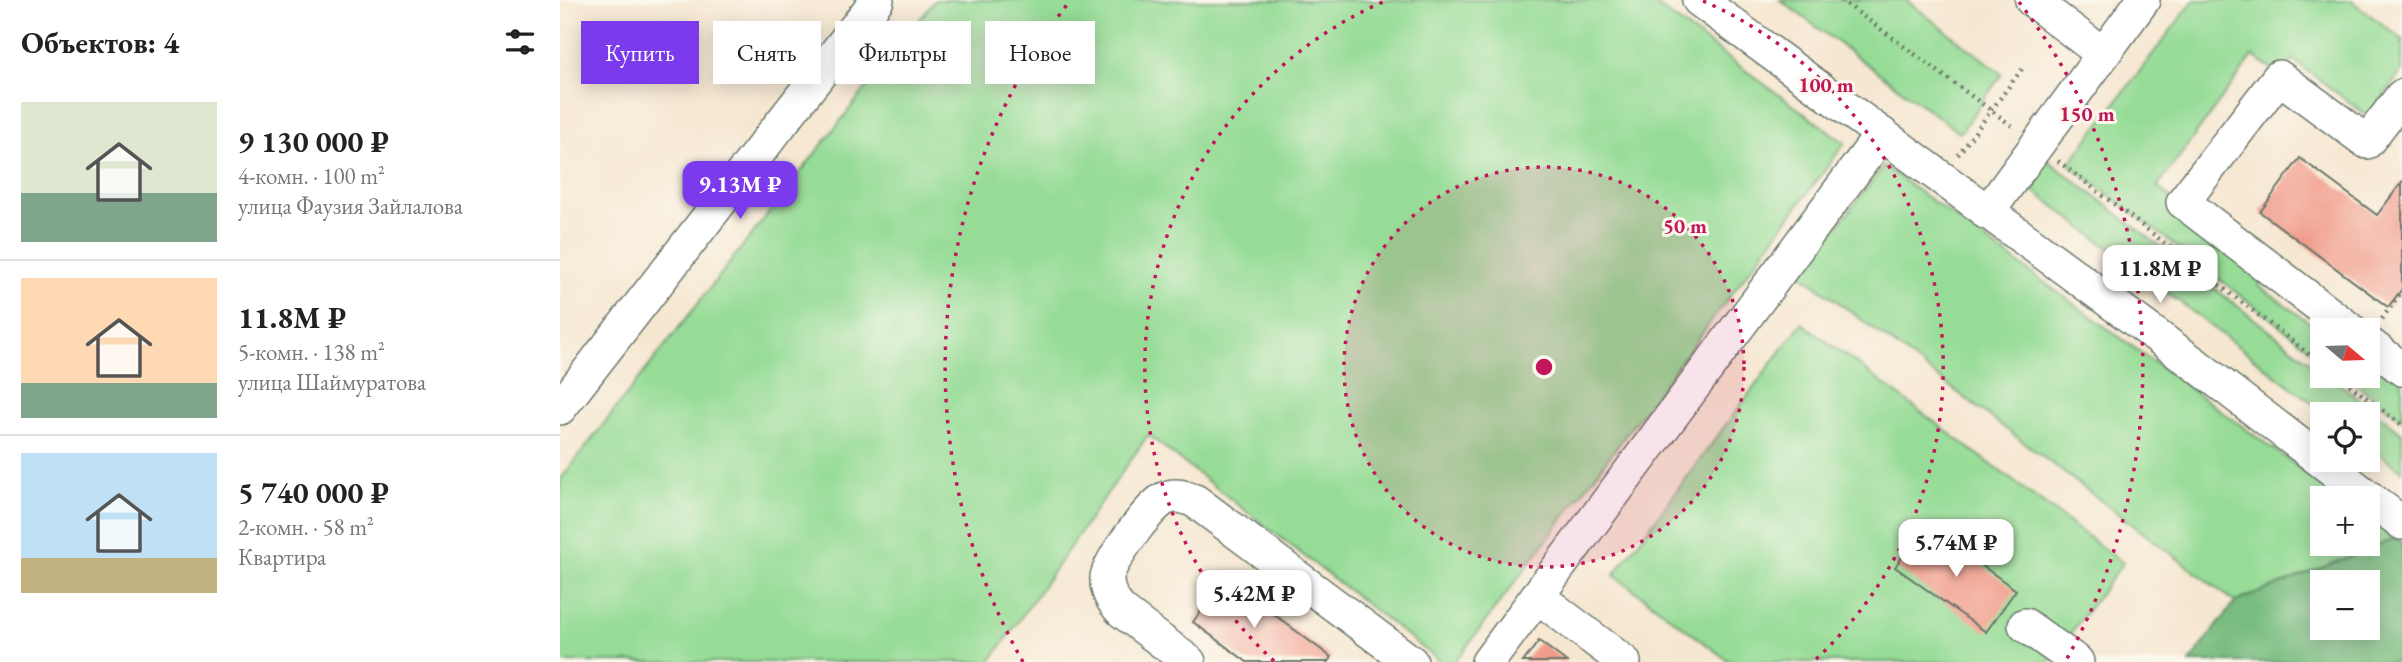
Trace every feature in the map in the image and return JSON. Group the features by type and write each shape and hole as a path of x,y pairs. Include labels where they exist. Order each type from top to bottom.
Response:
{"street":[{"path":"560,408 877,0"},
{"path":"1699,0 2195,364 2402,523"},
{"path":"2032,0 2103,54"},
{"path":"1987,213 2143,0"},
{"path":"2382,342 2183,202 2278,77 2367,142 2402,96"},
{"path":"1488,662 1882,134"},
{"path":"1189,662 1122,611 1114,603 1108,590 1107,577 1114,561 1154,507 1175,495 1195,501 1411,662"},
{"path":"1536,596 1625,662"},
{"path":"2025,625 2077,662"}],"path":[{"path":"1841,0 1991,109 2310,355"},
{"path":"1942,179 2022,69"},
{"path":"2382,342 2402,291"},
{"path":"2354,388 2402,425"}],"green space":[{"path":"935,0 1649,0 1845,143 1455,662 1441,662 1148,435 990,662 560,662 560,480 869,84 971,84 971,21 919,21"},
{"path":"1780,0 1906,0 2002,74 1960,133"},
{"path":"2194,0 2350,0 2402,39 2402,71 2368,116 2293,60 2280,75 2253,56 2157,187 2267,272 2258,285 2310,323 2310,349 2069,164"},
{"path":"2041,155 2310,362 2310,388 2344,388 2362,402 2311,402 2021,181"},
{"path":"1884,166 2324,486 2310,486 2310,556 2351,556 2310,570 2310,572 2235,602 1801,274"},
{"path":"1802,323 2123,563 2049,662 1730,662 1614,575"},
{"path":"2380,357 2402,374 2402,419 2362,388 2380,388"},
{"path":"2380,416 2402,433 2402,471 2380,454"},
{"path":"2380,526 2397,538 2380,545"},
{"path":"2397,538 2402,542 2402,662 2190,662 2235,602 2310,572 2310,640 2380,640 2380,570 2316,570 2351,556 2380,556 2380,545"}],"building":[{"path":"2300,158 2377,215 2402,182 2402,289 2388,307 2260,212"},
{"path":"1925,525 2016,590 1986,632 1895,567"},
{"path":"1225,578 1331,657 1328,662 1247,662 1193,622"},
{"path":"1539,641 1567,662 1523,662"}]}
